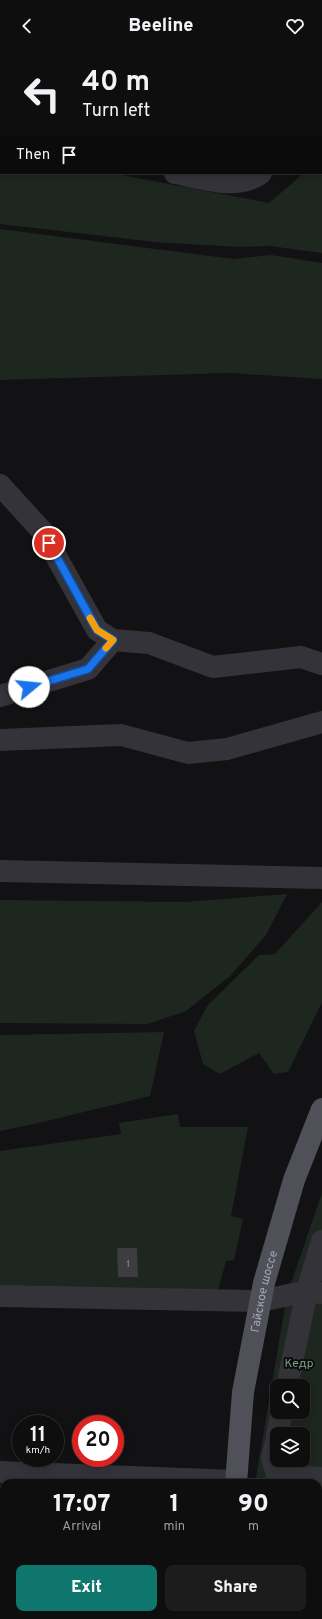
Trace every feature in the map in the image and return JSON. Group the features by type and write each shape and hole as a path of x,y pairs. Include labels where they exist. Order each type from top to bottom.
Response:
{"main road":[{"name":"Гайское шоссе","path":"236,1479 243,1392 264,1283 294,1180 322,1109"}],"street":[{"path":"181,174 231,182 255,178 260,174"},
{"path":"0,485 42,531 97,630 113,640 148,643 213,667 301,657 322,664"},
{"path":"0,696 88,669 113,640"},
{"path":"0,740 121,735 188,753 227,749 322,722"},
{"path":"0,871 322,878"},
{"path":"289,1379 315,1292 322,1241"},
{"path":"0,1296 261,1301 315,1292"},
{"path":"274,1467 276,1474 322,1478"},
{"path":"0,1472 74,1479"}],"green space":[{"path":"0,174 116,174 269,203 303,174 322,174 322,253 270,246 238,247 155,242 0,224"},
{"path":"0,229 233,259 271,255 322,263 322,379 229,373 0,380"},
{"path":"287,894 266,935 230,976 186,1011 147,1024 0,1023 0,900 183,902"},
{"path":"322,902 322,1002 288,1072 274,1074 259,1053 220,1074 203,1064 194,1031 207,1006 259,955 275,954"},
{"path":"164,1032 150,1096 0,1131 0,1035"},
{"path":"178,1114 180,1127 248,1127 231,1216 243,1219 234,1260 226,1261 217,1294 0,1294 0,1151 121,1134 119,1123"},
{"name":"Кедр","path":"322,1193 322,1479 256,1479 270,1395 270,1419 310,1419 310,1379 273,1379 287,1295"}],"building":[{"path":"117,1248 137,1248 138,1277 118,1277"}],"slow traffic":[{"path":"90,618 97,630 113,640 106,648"}],"route":[{"path":"29,687 88,669 113,640 97,630 49,543"}]}
